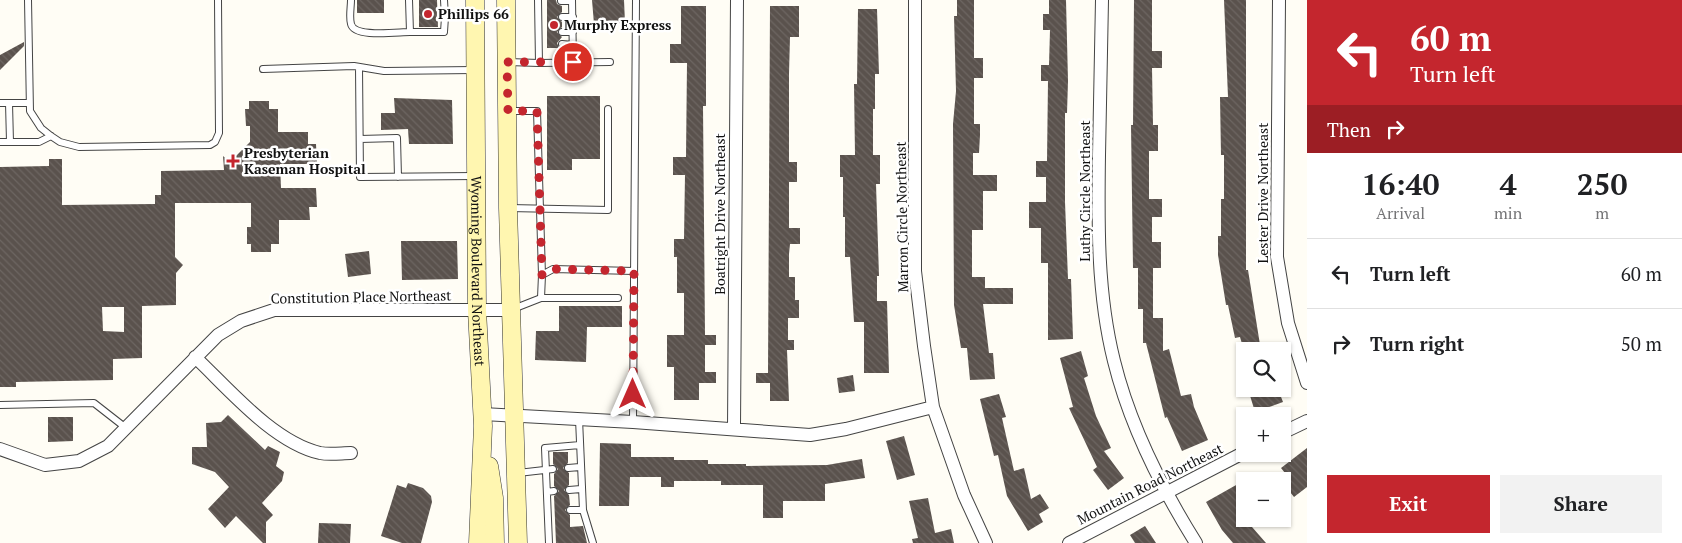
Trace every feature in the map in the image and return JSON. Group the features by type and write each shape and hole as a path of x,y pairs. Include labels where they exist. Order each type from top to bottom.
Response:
{"main road":[{"path":"506,0 508,208 516,415 518,543"},
{"name":"Wyoming Boulevard Northeast","path":"475,8 478,310 483,420 478,543"},
{"path":"483,420 494,498 495,543"}],"street":[{"name":"Boatright Drive Northeast","path":"734,428 737,0"},
{"name":"Marron Circle Northeast","path":"915,0 915,271 933,407 964,495 986,543"},
{"name":"Luthy Circle Northeast","path":"1102,0 1098,237 1106,321 1114,362 1128,408 1166,493 1196,543"},
{"name":"Lester Drive Northeast","path":"1279,0 1277,258 1288,323 1307,383"},
{"name":"Constitution Place Northeast","path":"0,449 45,465 78,461 108,446 218,335 236,324 274,310 512,310"},
{"path":"195,357 266,424 300,444 321,453 351,453"},
{"path":"483,420 516,415 810,434 846,429 933,407"},
{"path":"1291,429 1307,421"},
{"name":"Mountain Road Northeast","path":"1070,543 1236,457"}],"lane":[{"path":"28,0 29,102 34,119 51,136 65,144 79,147 213,144 220,133 218,0"},
{"path":"351,0 351,24 355,30 364,33 444,32 444,0"},
{"path":"409,0 410,32"},
{"path":"633,422 636,0"},
{"path":"539,63 538,1 547,2"},
{"path":"562,1 572,1 573,62"},
{"path":"445,17 475,8"},
{"path":"538,18 547,17"},
{"path":"562,17 573,17"},
{"path":"538,33 547,32"},
{"path":"562,32 573,32"},
{"path":"538,45 547,44"},
{"path":"562,44 573,44"},
{"path":"507,62 610,62"},
{"path":"359,67 360,177 476,176"},
{"path":"263,69 359,67 384,71 476,70"},
{"path":"0,103 29,102"},
{"path":"9,103 10,142"},
{"path":"508,208 608,210 608,109"},
{"path":"508,111 537,111 541,298"},
{"path":"0,142 39,142 51,136"},
{"path":"360,139 398,138 398,177"},
{"path":"542,275 553,269 634,271"},
{"path":"512,310 541,298 618,298"},
{"path":"0,405 94,403 126,428"},
{"path":"579,418 583,510 594,543"},
{"path":"550,543 552,529 551,510 547,492 545,448 580,446"},
{"path":"568,468 580,467"},
{"path":"517,473 553,469"},
{"path":"569,490 581,489"},
{"path":"547,492 554,490"},
{"path":"570,510 583,510"}],"building":[{"path":"357,0 384,0 384,13 357,13"},
{"name":"Phillips 66","path":"419,0 437,0 438,27 419,27"},
{"name":"Murphy Express","path":"547,0 556,0 557,4 562,6 562,12 557,17 562,22 562,27 557,32 562,37 557,43 559,48 547,48"},
{"path":"592,0 624,0 625,23 594,24"},
{"path":"957,0 974,0 974,58 983,58 983,78 974,78 974,124 980,124 980,135 979,153 973,153 973,175 997,175 997,191 983,191 983,230 972,230 972,277 985,277 985,288 1013,288 1013,304 983,304 989,353 993,353 995,379 970,380 967,348 961,348 954,305 953,124 956,91 954,16 957,16"},
{"path":"1049,0 1066,0 1068,81 1067,113 1065,113 1065,202 1068,279 1071,279 1073,339 1048,340 1048,263 1041,263 1041,228 1029,228 1029,202 1046,202 1046,177 1036,177 1036,161 1047,161 1048,81 1041,81 1041,65 1049,65 1050,30 1043,30 1043,14 1049,14"},
{"path":"1134,0 1152,0 1152,51 1162,51 1162,68 1152,68 1153,125 1158,125 1158,151 1149,151 1149,199 1162,199 1162,217 1152,217 1152,242 1161,242 1161,268 1153,268 1153,318 1163,318 1163,351 1169,349 1181,396 1191,394 1194,407 1208,440 1182,451 1167,417 1165,418 1146,343 1143,343 1143,309 1138,309 1138,268 1133,268 1131,125 1133,125"},
{"path":"1224,0 1246,0 1246,270 1248,270 1260,342 1241,342 1240,337 1235,338 1228,305 1226,305 1218,255 1218,236 1221,236 1221,199 1224,199 1224,155 1221,155 1220,97 1228,97"},
{"path":"681,6 706,6 706,106 703,106 705,335 716,335 716,345 705,345 705,372 716,372 716,383 699,383 699,400 674,400 674,367 667,367 667,335 684,335 684,293 677,293 677,257 674,257 674,239 684,239 685,175 673,175 673,157 686,157 687,63 670,63 670,44 681,44"},
{"path":"770,6 799,6 799,37 790,37 789,74 789,162 797,162 797,182 789,182 789,228 800,228 800,244 790,244 789,254 789,277 795,277 795,300 799,300 799,318 788,318 788,340 794,340 794,350 787,350 789,401 770,401 770,383 756,383 756,373 768,373"},
{"path":"858,9 877,9 879,74 875,74 873,155 880,155 880,184 876,184 879,276 877,276 877,301 887,301 889,373 864,373 864,322 854,322 850,257 845,257 845,217 843,217 843,177 840,177 840,155 855,155 854,84 857,84"},
{"path":"24,42 24,46 0,70 0,55"},
{"path":"547,96 600,96 600,159 572,159 572,170 547,170"},
{"path":"394,98 452,100 453,144 409,144 408,129 381,130 381,113 395,113"},
{"path":"249,101 269,101 269,109 278,109 278,132 308,132 308,144 316,144 317,164 280,164 281,188 316,188 317,207 309,207 310,220 279,220 279,244 271,244 271,252 251,252 251,244 247,244 247,227 251,227 251,203 175,203 175,257 183,265 176,273 176,305 142,306 142,358 113,359 113,380 16,382 16,387 0,387 0,167 49,166 49,159 62,159 62,205 155,204 155,195 161,195 161,171 224,170 223,156 230,162 250,142 250,126 246,126 245,109 249,109","holes":["102,307 124,307 124,332 103,331"]},
{"path":"401,241 457,241 458,279 402,280"},
{"path":"369,251 371,274 348,277 345,254"},
{"path":"559,306 622,306 622,327 587,327 586,362 535,360 536,331 559,331"},
{"path":"1081,351 1088,376 1084,378 1096,416 1111,448 1104,451 1124,478 1108,490 1093,470 1097,467 1069,408 1073,407 1060,358"},
{"path":"853,375 855,391 839,393 837,378"},
{"path":"999,394 1006,417 1002,418 1014,471 1024,468 1031,499 1040,494 1049,508 1039,514 1043,522 1028,531 1007,496 998,455 994,456 980,399"},
{"path":"1250,397 1281,397 1283,402 1269,407 1253,407"},
{"path":"228,415 265,450 268,446 280,452 276,466 284,472 282,481 262,503 273,515 266,522 266,543 263,543 236,516 225,528 208,509 229,487 215,472 192,464 192,447 207,447 206,423 221,422"},
{"path":"48,417 73,417 73,441 48,442"},
{"path":"904,436 915,475 897,480 886,441"},
{"path":"600,443 631,444 631,457 674,457 674,460 708,460 708,464 746,464 746,466 827,465 862,459 865,478 825,484 825,501 783,501 783,518 763,518 763,485 721,485 721,481 674,481 674,487 661,487 661,477 630,477 629,506 599,506"},
{"path":"1307,448 1307,487 1294,497 1291,493 1291,472 1284,472 1281,468"},
{"path":"553,452 568,452 568,463 563,468 569,473 569,485 564,490 569,495 570,505 565,510 570,515 570,527 583,526 587,543 556,543 554,496 559,491 554,486 554,474 558,469 553,464"},
{"path":"408,483 423,488 431,496 432,502 421,543 402,543 381,536 397,485 406,488"},
{"path":"1236,485 1236,527 1252,527 1266,543 1233,543 1222,530 1206,502"},
{"path":"928,498 935,533 951,529 954,543 913,543 912,539 918,538 909,501"},
{"path":"319,523 351,524 350,543 318,543"},
{"path":"1145,526 1156,543 1135,543 1130,535"}],"place":[{"name":"Phillips 66","path":"428,14"},
{"name":"Murphy Express","path":"554,25"},
{"name":"Presbyterian Kaseman Hospital","path":"233,161"}],"route":[{"path":"573,62 507,62 508,111 537,111 542,275 553,269 634,271 633,394"}]}
